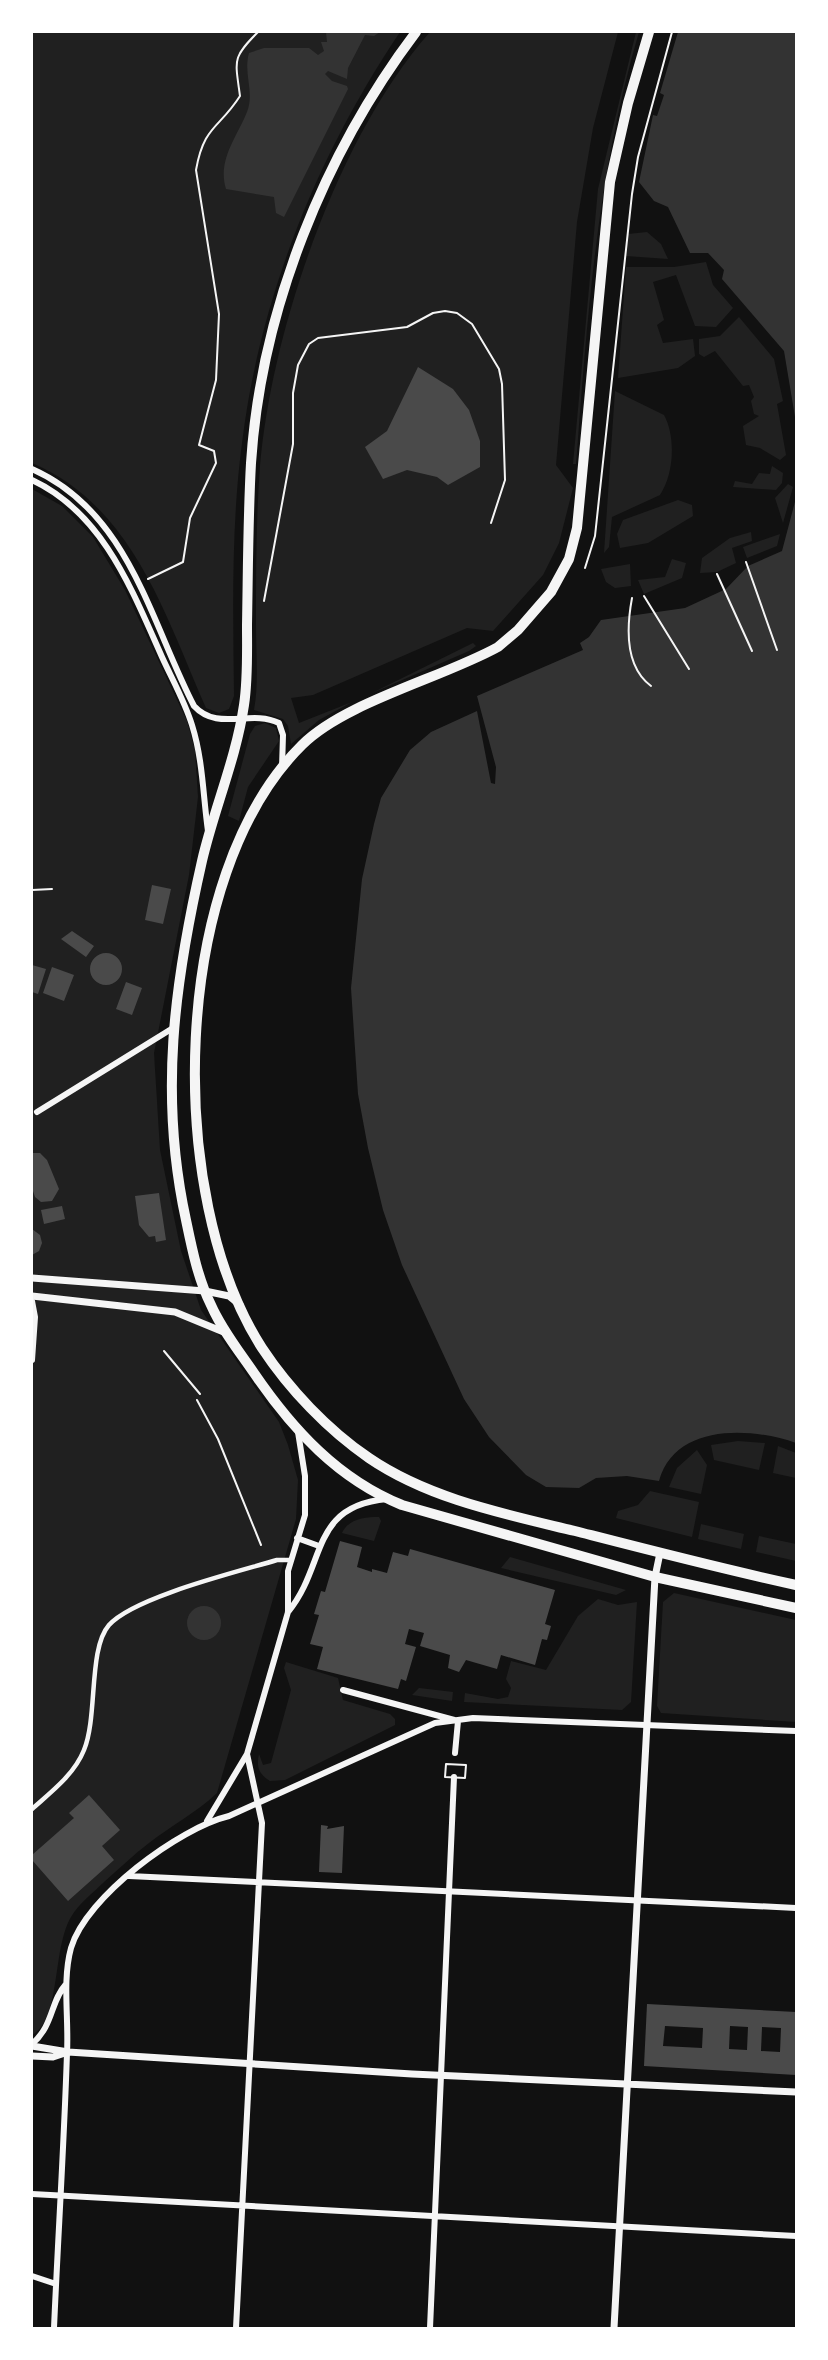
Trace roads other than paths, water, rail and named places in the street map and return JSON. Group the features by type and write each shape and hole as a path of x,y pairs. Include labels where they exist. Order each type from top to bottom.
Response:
{"main road":[{"path":"416,32 369,103 326,184 285,290 263,372 251,464 246,682 242,719 209,835 177,991 173,1028 172,1132 183,1204 205,1291 226,1333 298,1432 334,1465 387,1499 655,1577 796,1608"},
{"path":"649,32 628,103 610,182 583,490 577,528 562,575 532,616 498,647 327,725 302,745 254,810 223,882 210,930 199,996 195,1070 203,1172 221,1253 241,1305 262,1348 307,1403 349,1443 393,1473 436,1492 660,1553 796,1585"}],"street":[{"path":"32,469 62,485 94,515 117,542 140,583 194,706 209,718 265,718 279,723 284,735 282,769"},
{"path":"32,480 61,498 96,532 130,585 193,726 200,755 209,835"},
{"path":"37,1112 173,1028"},
{"path":"32,1285 32,1278 205,1291 229,1296 241,1305"},
{"path":"32,1360 32,1298 174,1312 226,1333"},
{"path":"207,1821 247,1754 288,1612 290,1560 307,1500 298,1432"},
{"path":"288,1612 303,1594 319,1546 337,1517 361,1504 387,1499"},
{"path":"298,1538 319,1546"},
{"path":"614,2329 646,1724 655,1577 660,1553"},
{"path":"32,1809 63,1780 84,1749 93,1713 99,1643 108,1627 138,1605 277,1560 290,1560"},
{"path":"343,1690 458,1721"},
{"path":"54,2329 68,2052 69,1996 66,1984 71,1947 93,1910 153,1854 207,1821 229,1816 435,1723 473,1718 796,1731"},
{"path":"455,1753 458,1721"},
{"path":"236,2329 262,1823 247,1754"},
{"path":"430,2329 454,1777"},
{"path":"129,1876 796,1908"},
{"path":"66,1984 59,1992 45,2030 32,2045 68,2052 442,2076 628,2082 796,2092"},
{"path":"32,2056 52,2057 68,2052"},
{"path":"32,2194 796,2236"},
{"path":"32,2276 56,2284"}]}
